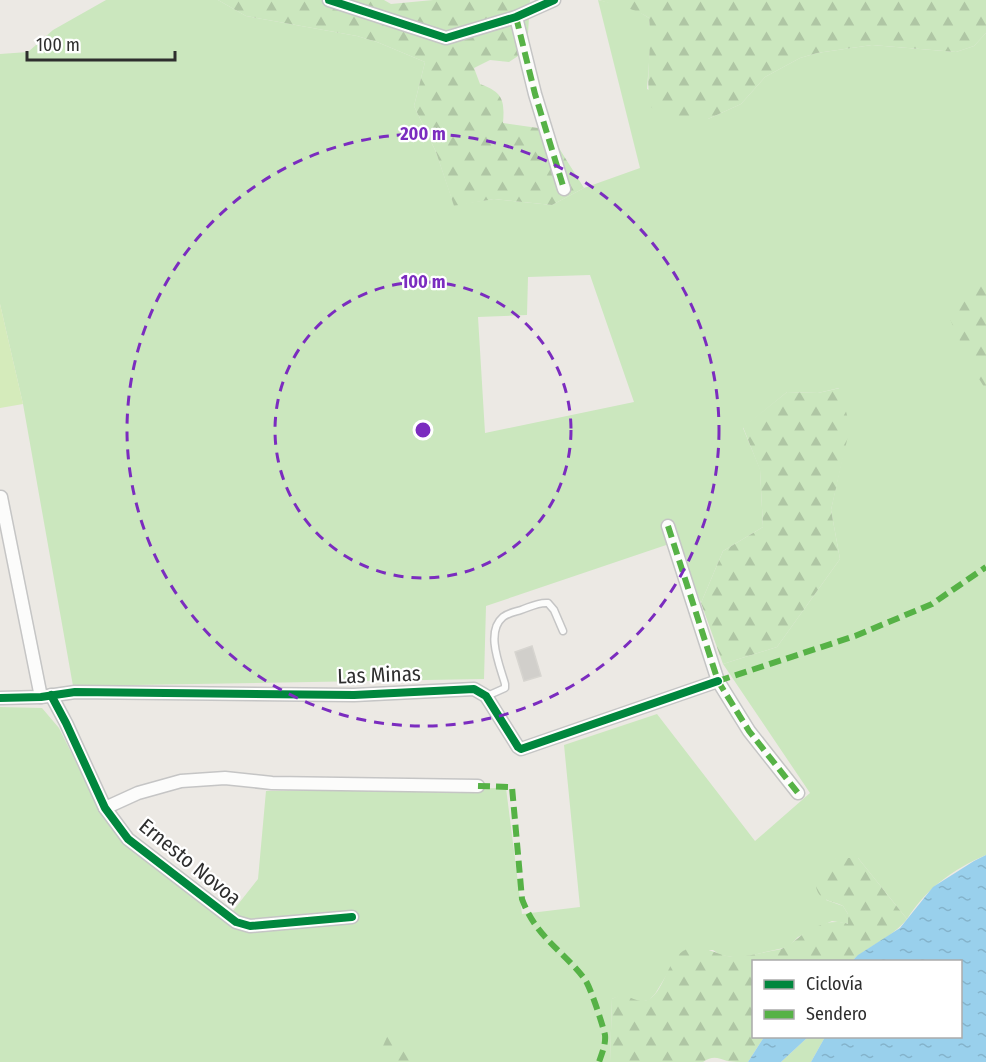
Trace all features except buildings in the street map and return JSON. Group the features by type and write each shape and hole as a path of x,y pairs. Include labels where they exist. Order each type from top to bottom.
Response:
{"street":[{"path":"329,0 446,38 516,17 554,0"},
{"path":"516,17 535,94 564,189"},
{"name":"Ernesto Novoa","path":"1,493 46,696 66,723 105,808 128,839 240,924 250,926 352,916"},
{"path":"668,526 718,681 754,738 798,793"},
{"path":"486,696 518,747 523,749 718,681"},
{"name":"Las Minas","path":"0,698 75,692 354,695 469,689 486,696"},
{"path":"105,808 138,793 181,781 225,778 272,783 478,786"}],"lane":[{"path":"486,696 505,688 506,684 498,661 495,638 497,626 502,618 536,604 548,603 552,605 563,631"}],"green space":[{"path":"106,0 218,0 246,16 357,36 425,62 414,106 436,152 454,205 494,199 552,205 584,188 640,168 598,0 633,8 649,18 651,36 647,89 708,119 741,104 765,77 800,58 817,53 872,45 956,52 974,46 986,33 986,855 941,881 914,908 907,919 858,858 836,858 826,900 843,906 848,914 849,924 832,921 798,937 788,947 739,958 720,955 713,950 685,950 678,956 649,1000 640,1002 619,996 612,999 610,1062 412,1062 412,1039 383,1047 383,1062 0,1062 0,707 42,708 59,728 99,808 232,912 258,879 266,791 506,788 522,914 580,907 564,745 657,714 755,841 810,793 723,664 777,647 840,559 831,510 849,427 839,388 818,393 787,392 743,428 760,469 763,527 723,551 701,603 678,541 486,606 484,679 73,686 23,404 0,304 0,54 28,52 53,30","holes":["590,275 634,402 485,433 478,317 527,315 528,277"]},
{"path":"218,0 384,0 391,4 433,0 530,0 528,34 524,52 509,62 490,60 474,68 480,84 493,90 500,98 503,123 538,128 552,137 584,188 552,205 494,199 454,206 436,152 414,106 425,62 357,36 246,16"},
{"path":"599,0 986,0 986,33 974,46 956,52 872,45 817,53 800,58 765,77 741,104 708,119 686,121 666,118 651,107 648,85 649,18 631,9"},
{"path":"986,276 986,390 971,366 950,319 955,301"},
{"path":"0,304 23,404 0,408"},
{"path":"840,388 850,427 831,510 840,559 777,647 723,664 701,603 723,551 763,527 760,470 743,427 787,392 818,393"},
{"path":"836,858 858,858 907,919 901,926 853,960 752,960 752,1038 763,1038 748,1062 710,1058 703,1062 610,1062 612,999 623,993 636,1000 646,1000 653,996 675,958 683,951 700,948 727,956 752,955 783,948 821,925 835,922 848,924 848,914 843,906 825,899 817,889 818,877 830,861"},
{"path":"395,1033 412,1039 412,1062 383,1062 383,1046 387,1037"},
{"path":"807,1038 824,1038 811,1062 781,1062"}],"water":[{"path":"986,855 986,1062 811,1062 824,1038 962,1038 962,960 853,960 900,928 933,887"},
{"path":"763,1038 807,1038 781,1062 748,1062"}],"marked path":[{"path":"516,17 535,94 564,189"},
{"path":"668,526 718,681 749,731 798,793"},
{"path":"718,681 855,636 932,604 986,567"},
{"path":"478,786 512,787 522,899 534,923 587,982 605,1035 599,1062"}],"cycle path":[{"path":"329,0 446,38 516,17 554,0"},
{"path":"0,698 41,697 75,692 354,695 474,689 486,696 521,749 718,681"},
{"path":"51,695 105,808 128,839 236,922 250,926 352,917"}]}
